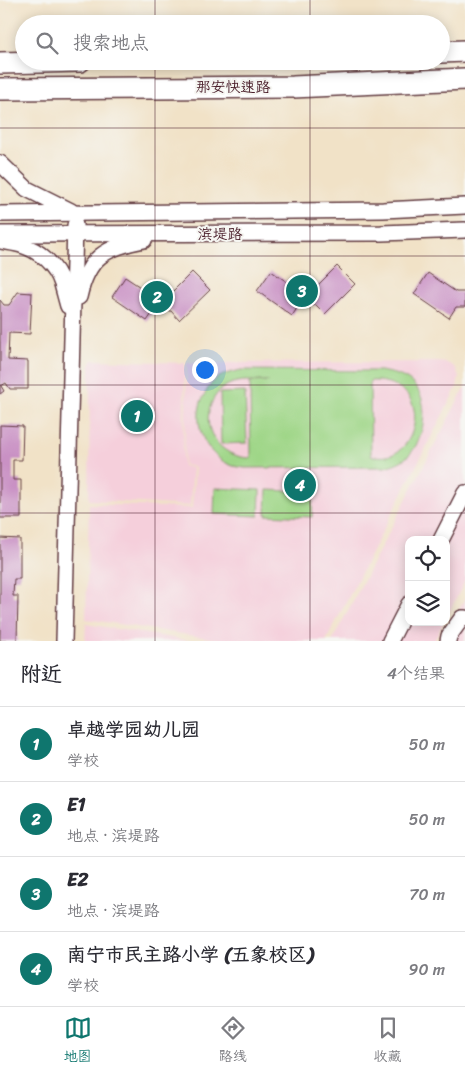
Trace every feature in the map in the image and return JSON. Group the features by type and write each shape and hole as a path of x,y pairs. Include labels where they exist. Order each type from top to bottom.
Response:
{"highway":[{"path":"450,52 465,51"},
{"path":"0,63 15,63"},
{"name":"那安快速路","path":"0,89 293,87 465,79"}],"street":[{"path":"0,163 27,189 75,212 64,641"},
{"name":"滨堤路","path":"0,214 415,209 465,206"},
{"path":"72,324 83,280 90,266 111,249 128,243 174,234 174,212"},
{"name":"滨堤路","path":"0,234 381,233 465,230"},
{"path":"0,241 22,245 35,251 56,270 62,282 72,324"},
{"path":"443,536 465,493"},
{"path":"390,641 405,612"},
{"path":"448,641 449,636 462,618 465,618"}],"shaded area":[{"path":"93,360 185,363 183,466 193,468 190,506 89,500 90,365"},
{"path":"187,363 447,363 456,369 459,377 457,387 326,641 227,641 86,619 89,504 192,508 195,467 184,465"},
{"path":"465,387 465,581 450,610 450,536 405,536 405,626 442,626 434,641 332,641"},
{"path":"465,598 465,641 443,641"},
{"path":"86,624 192,641 85,641"}],"green space":[{"path":"241,370 380,371 401,376 412,383 422,399 424,419 419,439 409,455 385,467 245,468 233,466 224,462 209,449 201,431 199,412 201,402 213,382 219,377","holes":["240,381 269,381 250,382 251,458 240,457 221,447 214,439 208,420 209,409 214,398 226,386","370,381 389,383 400,388 409,397 414,411 415,419 407,442 401,449 387,456 371,456"]},
{"path":"245,392 247,443 221,444 220,393"},
{"path":"215,488 260,490 259,516 214,514"},
{"path":"267,490 313,492 312,517 266,515"}],"building":[{"path":"337,266 355,284 325,314 316,305 299,305 292,316 257,291 271,271 299,290 313,290"},
{"path":"192,272 210,290 179,320 171,311 154,311 147,321 112,297 125,277 154,296 168,296"},
{"path":"428,273 456,292 465,292 465,307 456,307 449,318 414,294"},
{"path":"18,292 32,293 30,334 9,333 8,360 28,361 28,389 10,389 6,383 1,386 4,391 0,394 0,300 4,305 9,305"},
{"path":"0,425 23,426 22,460 13,460 13,480 21,480 21,518 0,518"},
{"path":"0,538 20,539 20,579 14,579 13,596 18,596 17,641 0,641"}],"place":[{"name":"E2","path":"302,291"},
{"name":"E1","path":"157,297"},
{"name":"卓越学园幼儿园","path":"137,416"},
{"name":"南宁市民主路小学 (五象校区)","path":"300,485"}]}
